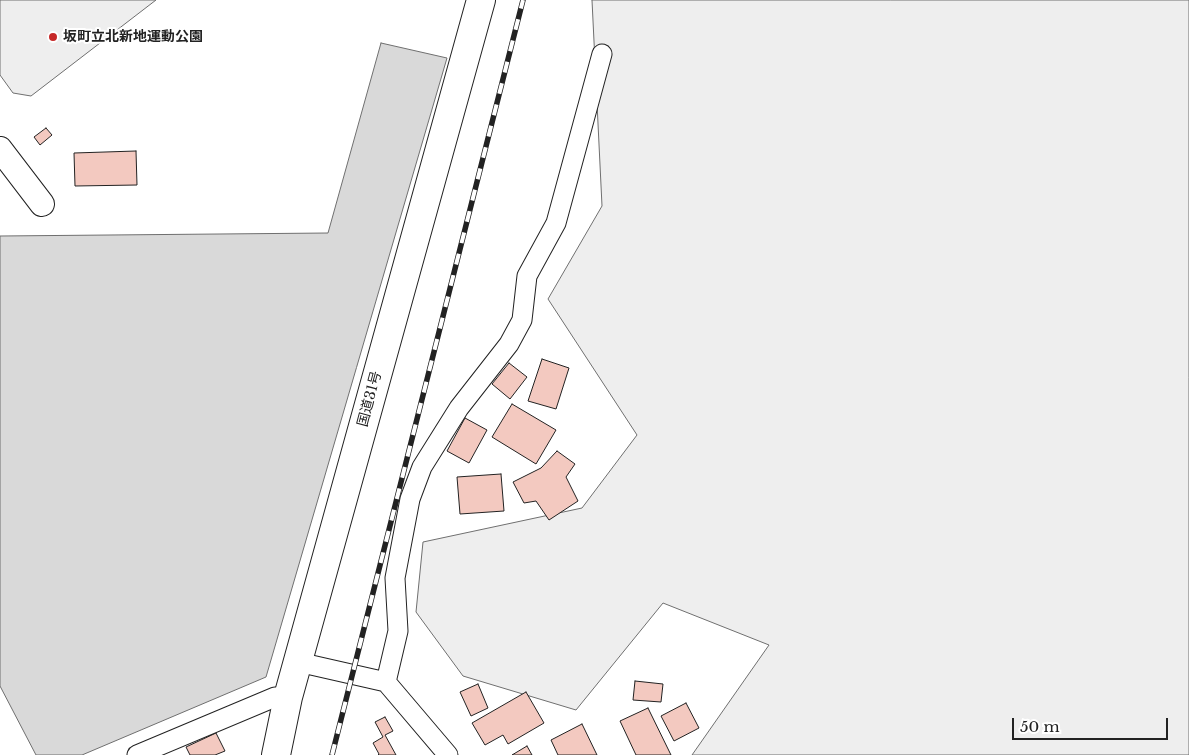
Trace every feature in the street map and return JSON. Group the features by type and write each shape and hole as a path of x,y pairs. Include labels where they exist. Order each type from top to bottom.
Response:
{"highway":[{"name":"国道31号","path":"276,755 288,697 479,0"}],"street":[{"path":"386,682 398,631 396,578 410,499 422,467 459,408 509,344 522,320 527,276 556,223 602,54"},
{"path":"0,149 42,204"},
{"path":"298,662 386,682 448,755"},
{"path":"136,755 274,696 288,697"}],"shaded area":[{"name":"坂町立北新地運動公園","path":"0,0 156,0 31,96 13,93 0,75"},
{"path":"592,0 1189,0 1189,755 692,755 769,645 663,603 576,710 463,676 416,612 423,542 582,508 637,435 548,299 602,206"},
{"path":"381,43 447,58 266,677 82,755 36,755 0,686 0,236 328,233"}],"building":[{"path":"46,128 52,135 40,145 34,137"},
{"path":"136,151 137,185 75,186 74,153"},
{"path":"542,359 569,368 556,409 528,401"},
{"path":"509,363 527,377 510,399 492,384"},
{"path":"512,404 556,430 536,464 492,437"},
{"path":"465,418 487,430 469,463 447,451"},
{"path":"557,451 575,464 566,477 578,501 549,520 536,501 524,503 513,482 541,468"},
{"path":"501,474 504,511 460,514 457,477"},
{"path":"635,681 663,684 661,702 633,700"},
{"path":"478,684 488,708 471,716 460,692"},
{"path":"526,692 544,723 508,744 503,735 485,745 472,723"},
{"path":"686,703 699,728 674,741 661,716"},
{"path":"648,708 671,755 636,755 620,721"},
{"path":"385,717 393,731 385,735 396,755 378,755 373,743 383,737 375,722"},
{"path":"582,724 597,755 558,755 551,740"},
{"path":"216,733 225,751 215,755 190,755 186,747"},
{"path":"527,746 532,755 512,755"}],"railway":[{"path":"332,755 523,0"}],"place":[{"name":"坂町立北新地運動公園","path":"53,37"}]}
